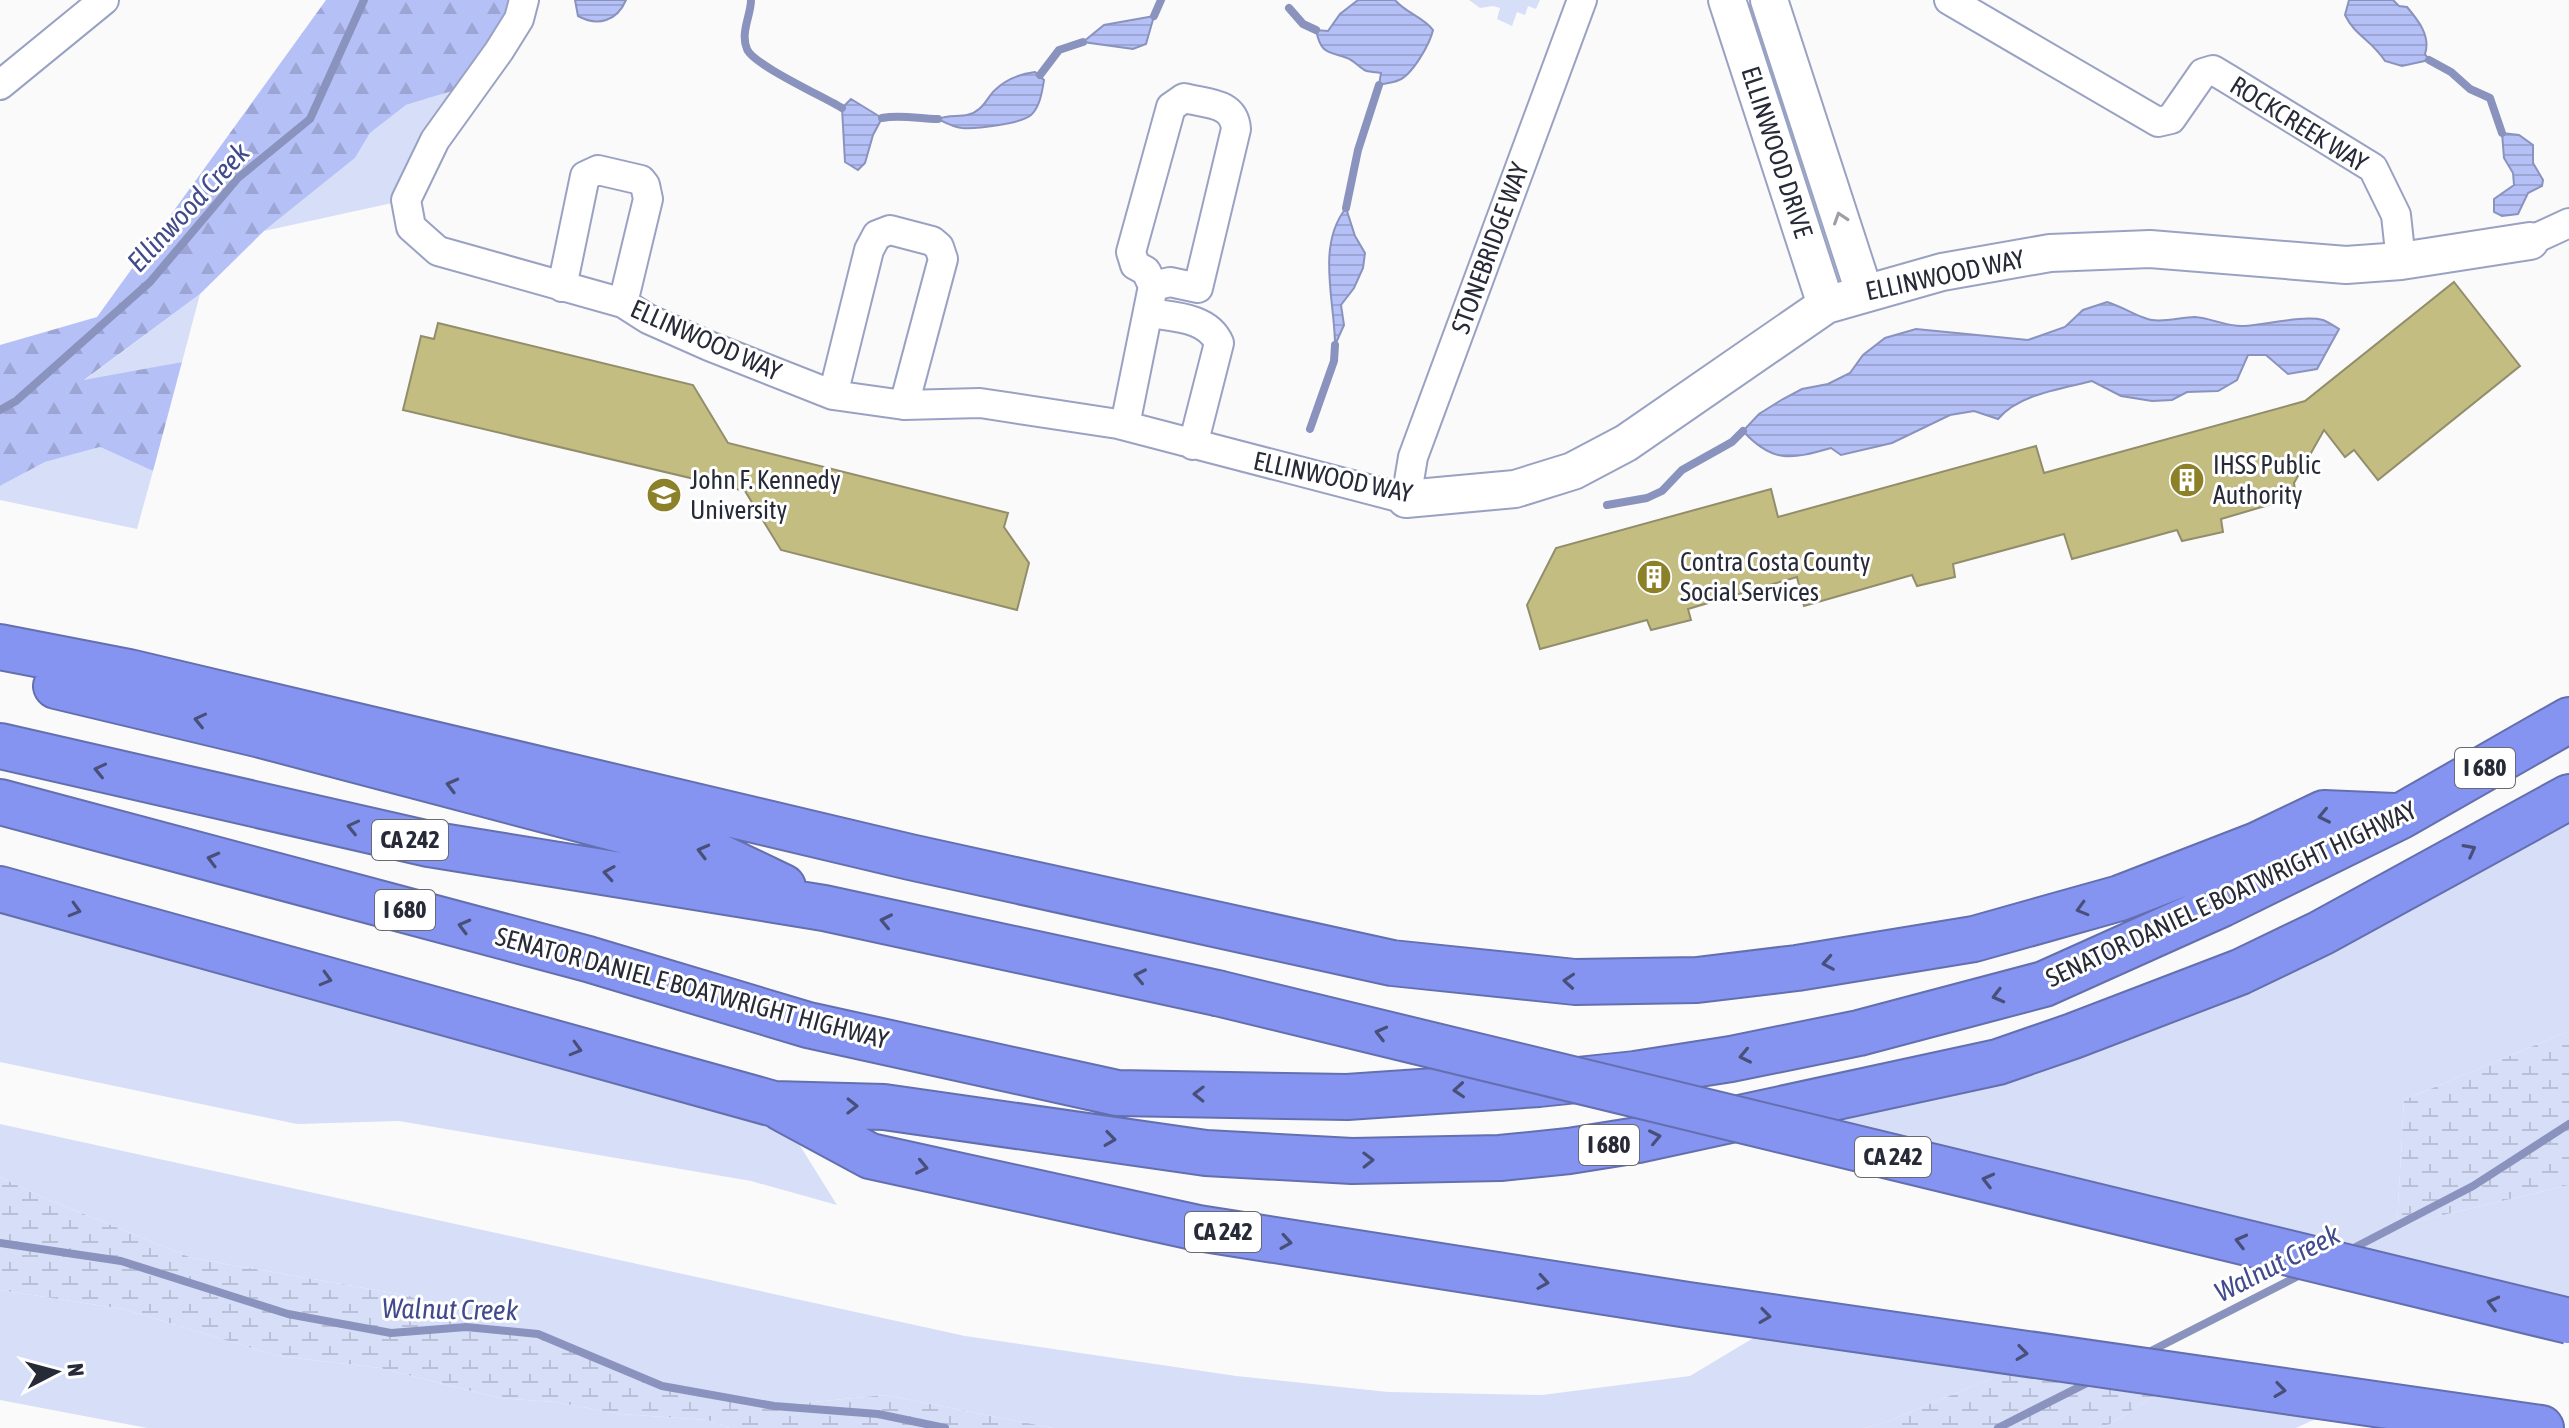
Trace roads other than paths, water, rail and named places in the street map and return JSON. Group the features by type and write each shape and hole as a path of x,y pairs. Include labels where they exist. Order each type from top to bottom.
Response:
{"highway":[{"path":"0,647 129,672 910,857 1392,963 1575,982 1697,980 1797,968 1974,939 2120,898 2257,845 2324,813 2401,816"},
{"path":"0,673 261,735 716,855 824,908"},
{"name":"SENATOR DANIEL E BOATWRIGHT HIGHWAY","path":"0,802 588,959 808,1025 1117,1093 1347,1097 1539,1084 1635,1074 1731,1059 1859,1033 2044,984 2222,904 2401,816 2569,720"},
{"name":"CA 242","path":"0,746 429,844 824,908 1217,993 2569,1321"},
{"name":"I 680","path":"0,889 774,1104 884,1107 1206,1153 1352,1161 1500,1158 1638,1140 1998,1062 2240,972 2569,797"},
{"name":"CA 242","path":"774,1104 870,1156 1167,1221 1688,1305 2541,1428"}],"street":[{"path":"0,84 104,0"},
{"name":"ELLINWOOD WAY","path":"524,0 519,19 499,51 435,140 406,200 411,227 438,251 623,303 648,319 709,346 833,395 904,405 980,403 1125,425 1406,499 1515,489 1573,471 1626,443 1826,305 1942,272 2050,253 2150,249 2346,265 2401,261 2530,241 2569,223"},
{"name":"STONEBRIDGE WAY","path":"1406,499 1413,457 1582,0"},
{"name":"ELLINWOOD DRIVE","path":"1727,0 1826,305"},
{"name":"ELLINWOOD DRIVE","path":"1769,0 1864,292"},
{"name":"ROCKCREEK WAY","path":"1949,0 2158,122 2171,119 2203,73 2213,70 2321,133 2373,168 2396,215 2401,261"},
{"path":"1125,425 1151,300 1146,271 1135,265 1131,252 1171,107 1184,98 1229,110 1235,117 1236,129 1198,288 1170,282 1151,300"},
{"path":"562,287 585,176 598,170 641,180 648,199 623,303"},
{"path":"833,395 869,250 877,235 890,230 932,241 939,247 943,259 904,405"},
{"path":"1151,300 1185,319 1204,325 1215,332 1219,343 1193,445"}],"water":[{"path":"575,0 626,0 612,17 593,21 578,16"},
{"path":"1358,0 1395,0 1433,30 1420,58 1399,80 1379,85 1381,73 1365,70 1320,44 1316,30 1328,31 1340,14"},
{"path":"2349,0 2393,0 2399,6 2407,7 2422,29 2426,41 2425,54 2429,60 2402,66 2385,61 2349,22 2345,15"},
{"path":"1154,16 1146,44 1133,49 1083,42 1104,25"},
{"path":"1035,72 1044,80 1037,108 1026,118 968,128 956,127 938,119 974,112 1004,83"},
{"path":"851,99 882,118 873,135 865,163 858,170 845,162 842,108"},
{"path":"2502,133 2519,135 2533,145 2533,163 2543,180 2542,186 2528,193 2518,214 2502,216 2494,212 2494,199 2514,185 2513,173 2504,158"},
{"path":"1346,208 1355,236 1365,253 1363,268 1354,288 1341,305 1344,325 1335,345 1329,256 1337,223"},
{"path":"2107,302 2152,320 2195,317 2244,326 2315,319 2339,329 2317,369 2288,374 2266,355 2248,355 2237,380 2218,391 2187,392 2172,400 2152,401 2121,396 2092,381 2029,398 1998,419 1974,411 1950,415 1892,443 1841,455 1831,448 1805,455 1774,454 1743,431 1759,414 1783,399 1802,389 1828,384 1850,373 1863,355 1885,338 1916,329 2028,340 2065,327 2083,310"}],"waterway":[{"name":"Ellinwood Creek","path":"0,410 16,401 150,282 238,178 310,119 364,0"},
{"path":"751,0 745,43 752,55 842,108"},
{"path":"1154,16 1161,0"},
{"path":"1289,8 1303,24 1316,30"},
{"path":"1040,75 1059,50 1083,42"},
{"path":"2429,60 2451,72 2470,89 2490,98 2502,133"},
{"path":"1346,208 1358,150 1379,85"},
{"path":"882,118 938,119"},
{"path":"1310,429 1334,361 1335,345"},
{"path":"1607,505 1647,498 1662,491 1682,470 1732,442 1743,431"},
{"name":"Walnut Creek","path":"2348,1251 2473,1186 2569,1124"},
{"name":"Walnut Creek","path":"0,1243 121,1261 288,1314 391,1333 466,1327 538,1334 662,1386 774,1406 878,1414 945,1428"},
{"name":"Walnut Creek","path":"2145,1354 2304,1273"},
{"name":"Walnut Creek","path":"1998,1428 2093,1380"}],"place":[{"name":"IHSS Public Authority","path":"2187,480"},
{"name":"John F. Kennedy University","path":"664,495"},
{"name":"Contra Costa County Social Services","path":"1654,577"}]}
